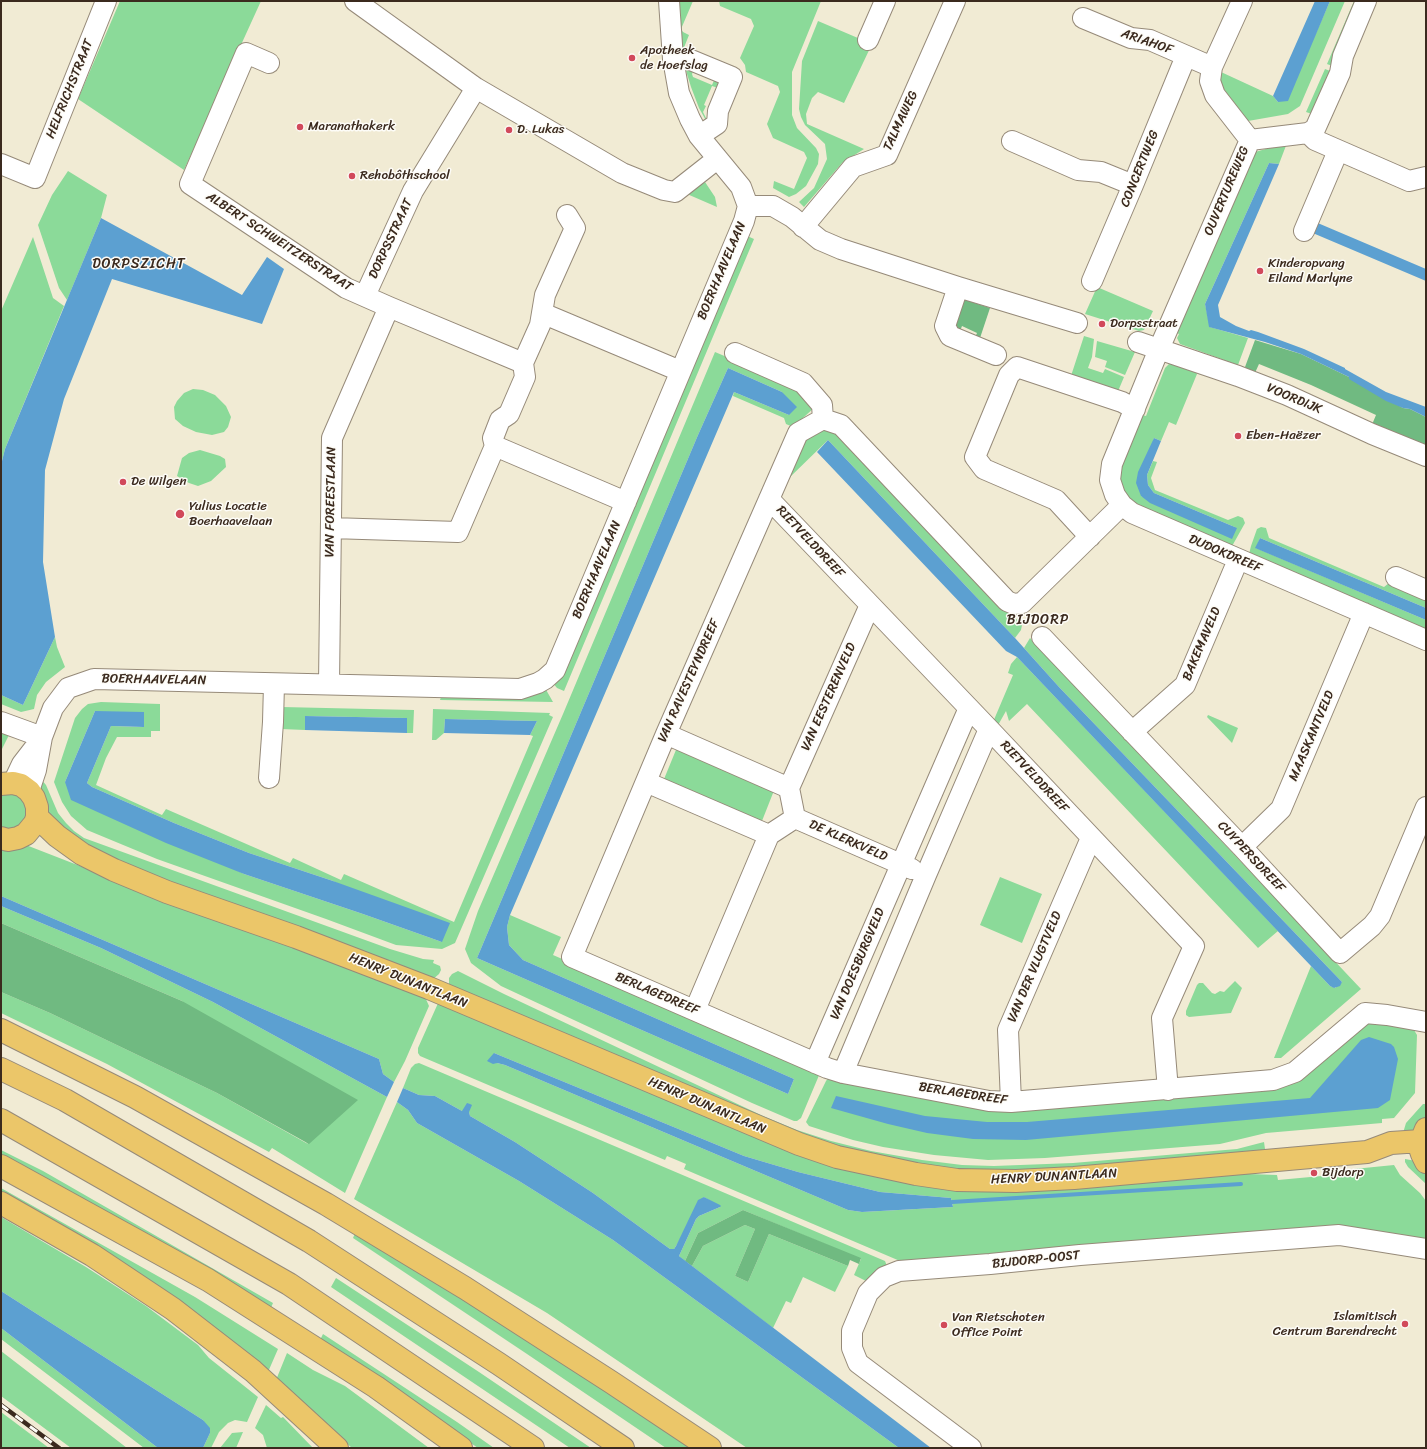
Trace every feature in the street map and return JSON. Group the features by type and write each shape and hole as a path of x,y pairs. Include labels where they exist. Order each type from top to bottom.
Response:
{"main road":[{"path":"1,838 8,840 18,838 32,825 37,807 34,798 14,786"},
{"name":"HENRY DUNANTLAAN","path":"32,825 57,836 82,854 114,870 167,892 296,937 438,992 799,1144 837,1157 916,1174 957,1180 1016,1181 1074,1178 1367,1152 1388,1156 1424,1146"},
{"path":"1,1030 135,1097 326,1204 472,1292 710,1448"},
{"path":"1,1069 65,1100 310,1241 499,1364 622,1448"},
{"path":"1,1120 289,1284 532,1448"},
{"path":"1,1166 208,1280 376,1387 461,1448"},
{"path":"1,1203 92,1255 173,1309 253,1371 337,1448"}],"street":[{"name":"HELFRICHSTRAAT","path":"1,164 35,178 106,1"},
{"path":"355,1 476,88 622,173 664,190 675,192 717,159"},
{"path":"669,1 673,59 679,93 699,136 741,187 748,206 774,206 820,240 841,249 958,287 1077,323"},
{"path":"868,40 885,1"},
{"path":"1242,1 1212,67 1210,81 1215,95 1250,140"},
{"path":"1366,1 1343,56 1340,73 1315,128 1308,133 1315,140 1409,181 1426,177"},
{"name":"TALMAWEG","path":"803,226 853,167 887,155 949,3"},
{"name":"ARIAHOF","path":"1083,18 1131,38 1150,40 1212,67"},
{"name":"ALBERT SCHWEITZERSTRAAT","path":"269,63 246,53 190,184 346,288 523,363"},
{"name":"CONCERTWEG","path":"1092,281 1186,56"},
{"path":"673,59 686,58 732,77 718,111 716,124 699,136"},
{"name":"DORPSSTRAAT","path":"368,287 412,191 476,88"},
{"name":"OUVERTUREWEG","path":"1135,409 1250,140 1308,133"},
{"path":"1012,141 1078,170 1100,172 1133,185"},
{"path":"1304,231 1338,150"},
{"name":"BOERHAAVELAAN","path":"14,786 36,770 42,737 53,708 68,688 94,679 520,688 538,683 545,679 554,670 744,221 748,206"},
{"path":"331,528 458,532 495,446 493,438 500,420 509,414 525,376 523,363 540,325 545,295 575,228 567,215"},
{"path":"958,287 945,326 950,336 996,355"},
{"name":"VAN FOREESTLAAN","path":"329,684 332,438 389,307"},
{"path":"542,313 680,371"},
{"path":"1138,342 1160,349"},
{"name":"VOORDIJK","path":"1160,349 1287,395 1372,434 1426,456"},
{"path":"735,353 803,383 822,405 823,419 840,425 1007,601 1014,604 1022,603 1122,505"},
{"path":"1090,537 1056,500 984,469 974,457 1009,375 1016,367 1122,402 1135,409"},
{"name":"DUDOKDREEF","path":"1135,409 1112,464 1110,480 1115,495 1122,505 1132,513 1426,640"},
{"name":"VAN RAVESTEYNDREEF","path":"572,957 666,734 798,432 823,419"},
{"path":"495,446 626,502"},
{"name":"RIETVELDDREEF","path":"769,499 1194,946 1162,1018 1168,1090"},
{"name":"BAKEMAVELD","path":"1132,732 1185,685 1238,560"},
{"path":"1396,577 1426,590"},
{"name":"VAN EESTERENVELD","path":"789,788 870,605"},
{"name":"MAASKANTVELD","path":"1242,847 1281,809 1364,613"},
{"name":"CUYPERSDREEF","path":"1042,637 1242,847 1340,953 1372,926 1380,916 1426,807"},
{"path":"269,778 274,684"},
{"name":"VAN DOESBURGVELD","path":"815,1063 969,708"},
{"path":"1,722 42,737"},
{"path":"843,1073 989,729"},
{"path":"666,734 789,788 795,818 769,835 695,1010"},
{"path":"646,782 769,835"},
{"name":"DE KLERKVELD","path":"795,818 901,864"},
{"name":"VAN DER VLUGTVELD","path":"1011,1102 1008,1030 1091,838"},
{"path":"901,864 926,875"},
{"name":"BERLAGEDREEF","path":"572,957 815,1063 843,1073 989,1101 1011,1102 1273,1080 1295,1072 1365,1013 1387,1015 1426,1022"},
{"name":"BIJDORP-OOST","path":"970,1448 858,1363 852,1348 852,1330 868,1293 884,1277 899,1271 1339,1235 1426,1249"}],"green space":[{"path":"120,1 261,1 184,170 78,99"},
{"path":"679,1 693,1 681,29 689,35 683,50 682,50"},
{"path":"719,1 821,1 792,72 792,115 797,128 816,148 819,154 818,164 806,186 796,194 789,197 773,188 774,181 794,189 807,158 804,152 773,138 767,124 780,92 778,86 746,72 745,65 740,58 754,26 751,19 720,6"},
{"path":"1330,1 1345,1 1300,106 1288,114 1248,121 1217,80 1221,72 1273,96 1278,102 1316,33"},
{"path":"1354,1 1360,1 1335,67 1327,64"},
{"path":"818,21 872,44 844,103 818,92 812,98 806,114 807,124 864,149 842,163 804,207 799,202 814,188 827,159 825,144 805,125 799,109 802,61"},
{"path":"684,64 695,67 692,74 693,77 712,85 716,76 719,78 721,89 712,86 704,105 706,106 703,112 706,118 710,119 708,124 699,108"},
{"path":"1325,69 1333,72 1315,115 1306,112"},
{"path":"1287,143 1279,164 1269,163 1205,304 1210,327 1248,338 1238,365 1180,344 1177,338 1179,334 1175,332 1255,152"},
{"path":"68,171 107,195 101,218 67,300 59,288 38,225 52,195"},
{"path":"705,182 715,197 717,207 687,194"},
{"path":"745,235 754,239 564,691 557,688 552,682"},
{"path":"33,237 53,298 64,306 5,449 1,465 1,311"},
{"path":"1097,287 1153,311 1144,330 1139,331 1085,314"},
{"path":"963,299 990,308 978,344 973,342 977,333 962,326 958,336 955,335 957,304"},
{"path":"1084,336 1094,339 1092,357 1088,368 1103,373 1105,369 1124,377 1116,396 1070,379"},
{"path":"1255,340 1301,354 1349,377 1403,408 1410,409 1426,417 1426,450 1371,427 1376,415 1311,385 1259,364 1254,375 1245,367"},
{"path":"1097,341 1135,352 1125,375 1105,367 1107,361 1095,357"},
{"path":"715,352 795,386 815,407 793,427 786,424 784,418 733,396 734,392 789,415 782,392 728,368 698,435 477,958 788,1094 794,1079 523,960 509,945 507,927 510,915 561,937 553,955 815,1068 820,1073 801,1118 797,1121 752,1103 501,986 471,963 465,949 478,911 563,714"},
{"path":"1169,364 1175,364 1196,371 1197,374 1176,425 1169,422 1161,441 1154,438 1141,496 1237,528 1154,493 1148,485 1147,475 1153,461 1157,462 1151,478 1155,490 1228,520 1238,516 1243,518 1245,523 1231,548 1133,506 1119,487 1119,463 1140,414 1146,416 1165,368"},
{"path":"193,389 203,390 215,395 226,406 231,417 228,427 224,432 212,435 196,432 183,426 175,419 174,407 177,401 184,393"},
{"path":"814,429 836,429 1022,625 1021,630 1015,638 828,440 787,480 807,434"},
{"path":"200,450 225,459 226,467 211,481 198,486 177,476 182,458 189,453"},
{"path":"1261,527 1266,528 1269,538 1384,587 1389,583 1426,599 1426,608 1260,538 1256,548 1426,620 1426,633 1248,558 1257,529"},
{"path":"55,637 57,647 65,667 46,682 37,695 34,709 21,712 1,704 1,695 23,705"},
{"path":"1030,638 1361,989 1281,1058 1274,1058 1311,966 1330,986 1335,988 1342,982 1059,687 1024,648"},
{"path":"1017,657 1278,931 1258,948 1027,704 1009,721 1006,711 997,727 993,722 1013,675 1008,673 1011,664"},
{"path":"545,688 553,702 440,700 441,697"},
{"path":"101,702 160,704 160,731 151,731 151,737 117,737 106,758 96,785 162,815 166,809 290,863 293,858 341,880 344,874 454,922 533,736 530,735 537,721 445,719 444,733 436,740 432,740 433,709 550,713 549,715 553,717 455,943 442,949 396,945 157,859 87,830 71,816 62,802 54,782 75,718 88,704","holes":["95,711 143,727 111,726 87,783 92,787 174,823 249,853 333,881 442,942 244,874 65,782"]},
{"path":"282,707 414,710 413,733 407,733 407,718 305,716 305,730 281,729"},
{"path":"1208,715 1238,728 1232,743 1207,717"},
{"path":"1,729 10,733 1,751"},
{"path":"678,745 775,788 760,826 662,784"},
{"path":"40,778 46,785 58,813 74,831 84,838 390,949 423,959 434,960 433,963 440,966 441,970 432,980 204,897 113,860 53,827 39,791"},
{"path":"14,794 20,797 27,807 25,819 16,828 10,829 1,827 1,796"},
{"path":"1,845 26,845 425,997 429,1006 405,1061 394,1082 383,1074 379,1059 1,896"},
{"path":"1000,877 1042,894 1022,943 980,925"},
{"path":"1,906 101,948 213,1002 387,1097 345,1193 272,1148 269,1152 107,1064 1,1013 1,992 50,1013 217,1093 308,1144 182,1001 1,923"},
{"path":"1,923 182,1001 358,1100 309,1144 217,1093 50,1013 1,992"},
{"path":"458,971 763,1116 797,1130 831,1141 871,1151 962,1165 994,1166 1073,1163 1237,1149 1264,1142 1265,1149 1241,1156 1056,1172 945,1171 827,1147 449,988 449,978 452,974"},
{"path":"1235,981 1242,988 1231,1013 1189,1017 1186,1015 1186,1011 1199,983 1203,983 1212,993 1215,994 1220,991 1224,992"},
{"path":"439,1001 557,1049 951,1187 1221,1173 1277,1175 1278,1180 1354,1173 1354,1169 1394,1165 1400,1175 1420,1193 1426,1201 1426,1241 907,1264 684,1169 686,1164 667,1156 665,1160 420,1056 418,1053 418,1048","holes":["494,1053 744,1156 798,1172 880,1192 951,1198 953,1207 862,1212 848,1210 505,1065 497,1063"]},
{"path":"1363,1021 1414,1030 1417,1035 1415,1093 1394,1118 1382,1119 1382,1123 1266,1133 1220,1144 1045,1158 988,1160 934,1155 883,1147 853,1140 809,1126 806,1122 829,1077 988,1106 1279,1084"},
{"path":"419,1063 885,1261 887,1266 868,1282 854,1275 861,1259 743,1210 698,1233 685,1261 679,1256 696,1219 699,1216 720,1207 704,1197 676,1246 674,1249 670,1249 593,1193 515,1142 470,1116 469,1112 462,1111 435,1096 419,1095 403,1088 411,1068 415,1064"},
{"path":"397,1102 408,1110 417,1123 519,1181 613,1240 899,1448 747,1448 547,1313 354,1199"},
{"path":"1423,1104 1426,1104 1426,1120 1414,1132 1403,1133 1406,1123"},
{"path":"1,1150 43,1171 273,1303 270,1310 1,1158"},
{"path":"1405,1159 1416,1161 1426,1171 1426,1184 1408,1167"},
{"path":"1,1188 195,1297 278,1349 268,1372 1,1197"},
{"path":"743,1210 861,1258 859,1264 850,1260 848,1266 769,1234 748,1282 735,1276 755,1229 745,1225 703,1246 692,1266 685,1261 698,1233"},
{"path":"1,1217 86,1267 146,1306 198,1345 209,1358 258,1397 247,1422 235,1420 228,1423 219,1432 211,1448 203,1448 210,1433 203,1420 1,1291"},
{"path":"745,1225 755,1229 735,1276 748,1282 769,1234 848,1266 835,1292 803,1277 791,1303 786,1301 773,1328 692,1266 703,1246"},
{"path":"356,1231 694,1448 666,1448 353,1238"},
{"path":"336,1278 591,1448 570,1448 331,1287"},
{"path":"1,1328 158,1448 144,1448 1,1339"},
{"path":"323,1334 494,1448 478,1448 320,1340"},
{"path":"1,1351 127,1448 71,1448 1,1396"},
{"path":"287,1353 313,1370 345,1386 429,1448 352,1448 276,1380"},
{"path":"266,1405 281,1418 283,1417 313,1448 267,1448 263,1435 255,1428"},
{"path":"1,1412 49,1448 1,1448"},
{"path":"243,1432 236,1448 220,1448 232,1433"}],"water":[{"path":"1315,1 1330,1 1288,101 1278,102 1273,96"},
{"path":"1269,163 1279,164 1218,305 1220,317 1249,331 1251,330 1258,332 1304,349 1345,368 1386,392 1426,407 1426,417 1410,409 1403,408 1386,401 1349,379 1349,377 1301,354 1265,342 1209,327 1205,304"},
{"path":"101,218 242,295 267,257 284,269 262,324 112,279 64,399 45,470 43,562 55,637 23,705 1,695 1,465 5,449"},
{"path":"1313,221 1426,269 1426,281 1308,231"},
{"path":"728,368 782,392 797,407 789,415 734,392 510,915 507,927 509,945 523,960 794,1079 788,1094 477,958 698,435"},
{"path":"1154,438 1161,441 1147,475 1148,485 1154,493 1237,528 1232,539 1150,503 1141,496 1136,483 1138,472"},
{"path":"828,440 1015,638 1059,687 1342,982 1340,986 1334,988 1330,986 1017,657 1006,651 817,452"},
{"path":"1260,538 1426,608 1426,620 1255,548"},
{"path":"95,711 144,712 144,727 111,726 87,783 92,787 174,823 249,853 450,923 442,942 244,874 166,843 71,800 65,782"},
{"path":"305,716 407,718 407,733 305,730"},
{"path":"445,719 537,721 530,735 444,733"},
{"path":"1,896 379,1059 383,1074 394,1082 387,1097 213,1002 101,948 1,906"},
{"path":"1369,1037 1391,1044 1394,1047 1398,1059 1390,1100 1378,1108 1026,1140 973,1139 927,1133 831,1108 836,1096 925,1116 987,1122 1027,1122 1310,1098 1361,1040"},
{"path":"494,1053 744,1156 798,1172 880,1192 951,1198 953,1207 862,1212 848,1210 505,1065 497,1063 493,1064 487,1061"},
{"path":"403,1088 419,1095 435,1096 462,1111 467,1103 472,1105 469,1112 470,1116 515,1142 593,1193 670,1249 674,1249 676,1246 698,1200 704,1197 720,1205 720,1207 699,1216 696,1219 679,1256 931,1448 899,1448 613,1240 519,1181 417,1123 408,1110 397,1102"},
{"path":"1,1291 203,1420 210,1428 210,1433 203,1448 158,1448 1,1328"}],"waterway":[{"path":"952,1202 1241,1184"}],"railway":[{"path":"1,1405 59,1448"}],"place":[{"name":"Apotheek de Hoefslag","path":"632,58"},
{"name":"Maranathakerk","path":"300,127"},
{"name":"D. Lukas","path":"509,130"},
{"name":"Rehobôthschool","path":"352,176"},
{"name":"Kinderopvang Eiland Marlyne","path":"1260,271"},
{"name":"Dorpsstraat","path":"1102,324"},
{"name":"Eben-Haëzer","path":"1238,436"},
{"name":"De Wilgen","path":"123,482"},
{"name":"Yulius Locatie Boerhaavelaan","path":"180,514"},
{"name":"Bijdorp","path":"1314,1173"},
{"name":"Islamitisch Centrum Barendrecht","path":"1405,1324"},
{"name":"Van Rietschoten Office Point","path":"944,1325"}],"district":[{"name":"DORPSZICHT","path":"139,264"},
{"name":"BIJDORP","path":"1038,620"}]}
